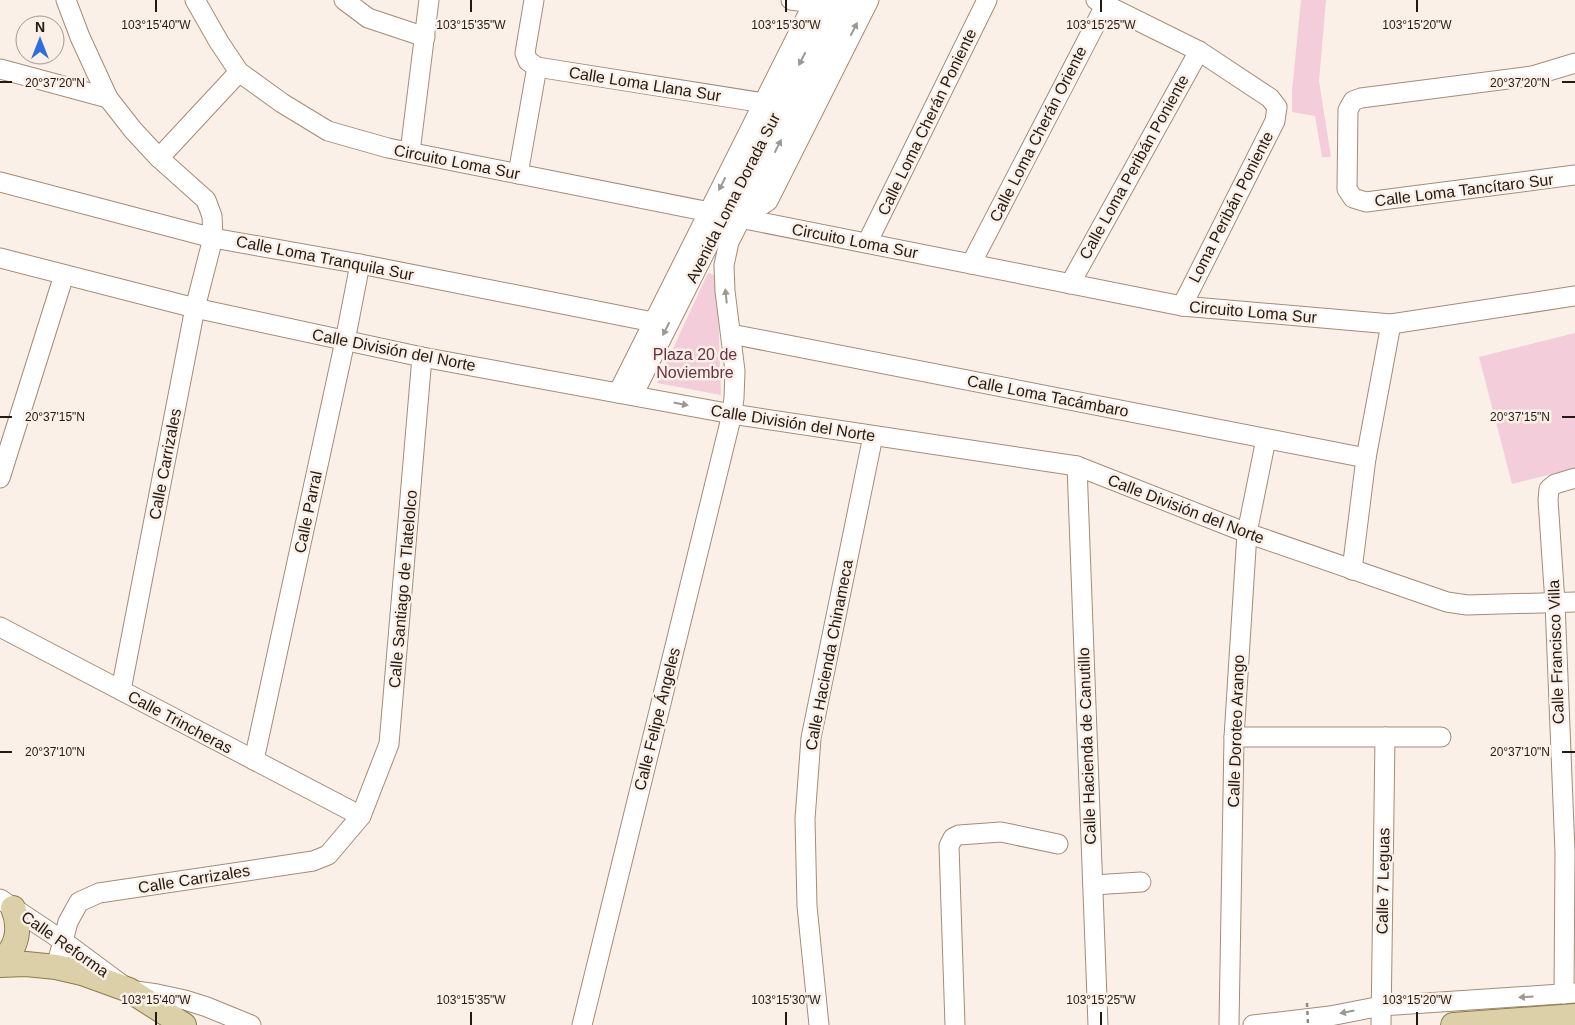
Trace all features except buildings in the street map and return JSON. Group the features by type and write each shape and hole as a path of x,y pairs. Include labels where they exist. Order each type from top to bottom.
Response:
{"main road":[{"path":"0,961 8,955 16,941 18,924 6,904"},
{"path":"0,966 26,964 56,967 82,973 129,990 184,1025"},
{"path":"1453,1025 1575,1016"}],"street":[{"name":"Calle Carrizales","path":"66,0 80,37 108,98 133,130 159,158 206,200 212,216 213,238 195,308 121,690"},
{"name":"Circuito Loma Sur","path":"195,0 239,72 282,104 328,132 388,148 1182,306 1391,324 1575,296"},
{"path":"344,0 368,18 425,37"},
{"path":"410,152 429,0"},
{"path":"518,174 532,64 524,53 534,0"},
{"path":"791,0 814,2"},
{"name":"Avenida Loma Dorada Sur","path":"625,394 654,322 725,215 832,0"},
{"name":"Avenida Loma Dorada Sur","path":"625,394 725,215 851,0"},
{"name":"Avenida Loma Dorada Sur","path":"725,215 768,201 869,0"},
{"name":"Calle Loma Cherán Poniente","path":"867,243 987,0"},
{"path":"1103,1 1199,51"},
{"name":"Calle Loma Cherán Oriente","path":"971,264 1103,1"},
{"name":"Avenida Loma Dorada Sur","path":"732,414 735,371 725,291 724,265 729,242 725,215 764,102 814,2"},
{"name":"Loma Peribán Poniente","path":"1182,306 1275,121 1277,107 1270,98 1199,51"},
{"name":"Calle Loma Peribán Poniente","path":"1070,284 1199,51"},
{"name":"Calle Loma Tancítaro Sur","path":"1575,63 1532,76 1361,98 1353,101 1348,110 1347,189 1353,198 1366,202 1575,175"},
{"name":"Calle Loma Llana Sur","path":"532,64 764,102"},
{"path":"0,70 108,98"},
{"path":"159,158 239,72"},
{"name":"Calle Loma Tranquila Sur","path":"0,182 213,238 360,264 654,322"},
{"name":"Calle División del Norte","path":"0,258 195,308 422,357 732,414 1077,466 1247,533 1447,602 1467,605 1575,602"},
{"name":"Calle Parral","path":"254,760 360,264"},
{"path":"0,478 64,275"},
{"path":"1352,570 1366,458 1391,324"},
{"name":"Calle Loma Tacámbaro","path":"731,334 1366,458"},
{"name":"Calle Santiago de Tlatelolco","path":"361,816 390,744 422,357"},
{"name":"Calle Felipe Ángeles","path":"582,1025 732,414"},
{"name":"Calle Hacienda Chinameca","path":"819,1025 807,887 805,819 810,738 873,436"},
{"name":"Calle Doroteo Arango","path":"1229,1025 1234,737 1247,533 1266,439"},
{"name":"Calle Hacienda de Canutillo","path":"1077,466 1098,1025"},
{"name":"Calle Francisco Villa","path":"1570,994 1570,851 1567,742 1548,500 1549,489 1555,484 1575,478"},
{"name":"Calle Trincheras","path":"0,627 361,816"},
{"path":"1234,737 1441,737"},
{"name":"Calle 7 Leguas","path":"1381,1025 1385,737"},
{"name":"Calle Carrizales","path":"56,967 68,922 79,902 99,893 312,861 328,855 361,816"},
{"path":"955,1025 949,846 953,838 959,834 1001,832 1058,844"},
{"path":"1093,885 1141,882"},
{"name":"Calle Reforma","path":"6,904 63,941 129,990"},
{"path":"129,990 185,1000 251,1025"},
{"path":"1253,1025 1330,1016 1381,1006 1570,994"}],"path":[{"path":"1308,1003 1308,1025"}],"green space":[{"path":"1301,0 1326,0 1319,81 1331,157 1322,157 1315,116 1292,112 1292,91"},
{"name":"Plaza 20 de Noviembre","path":"708,273 717,276 721,395 657,383"},
{"path":"1575,333 1575,468 1512,484 1479,357"}]}
